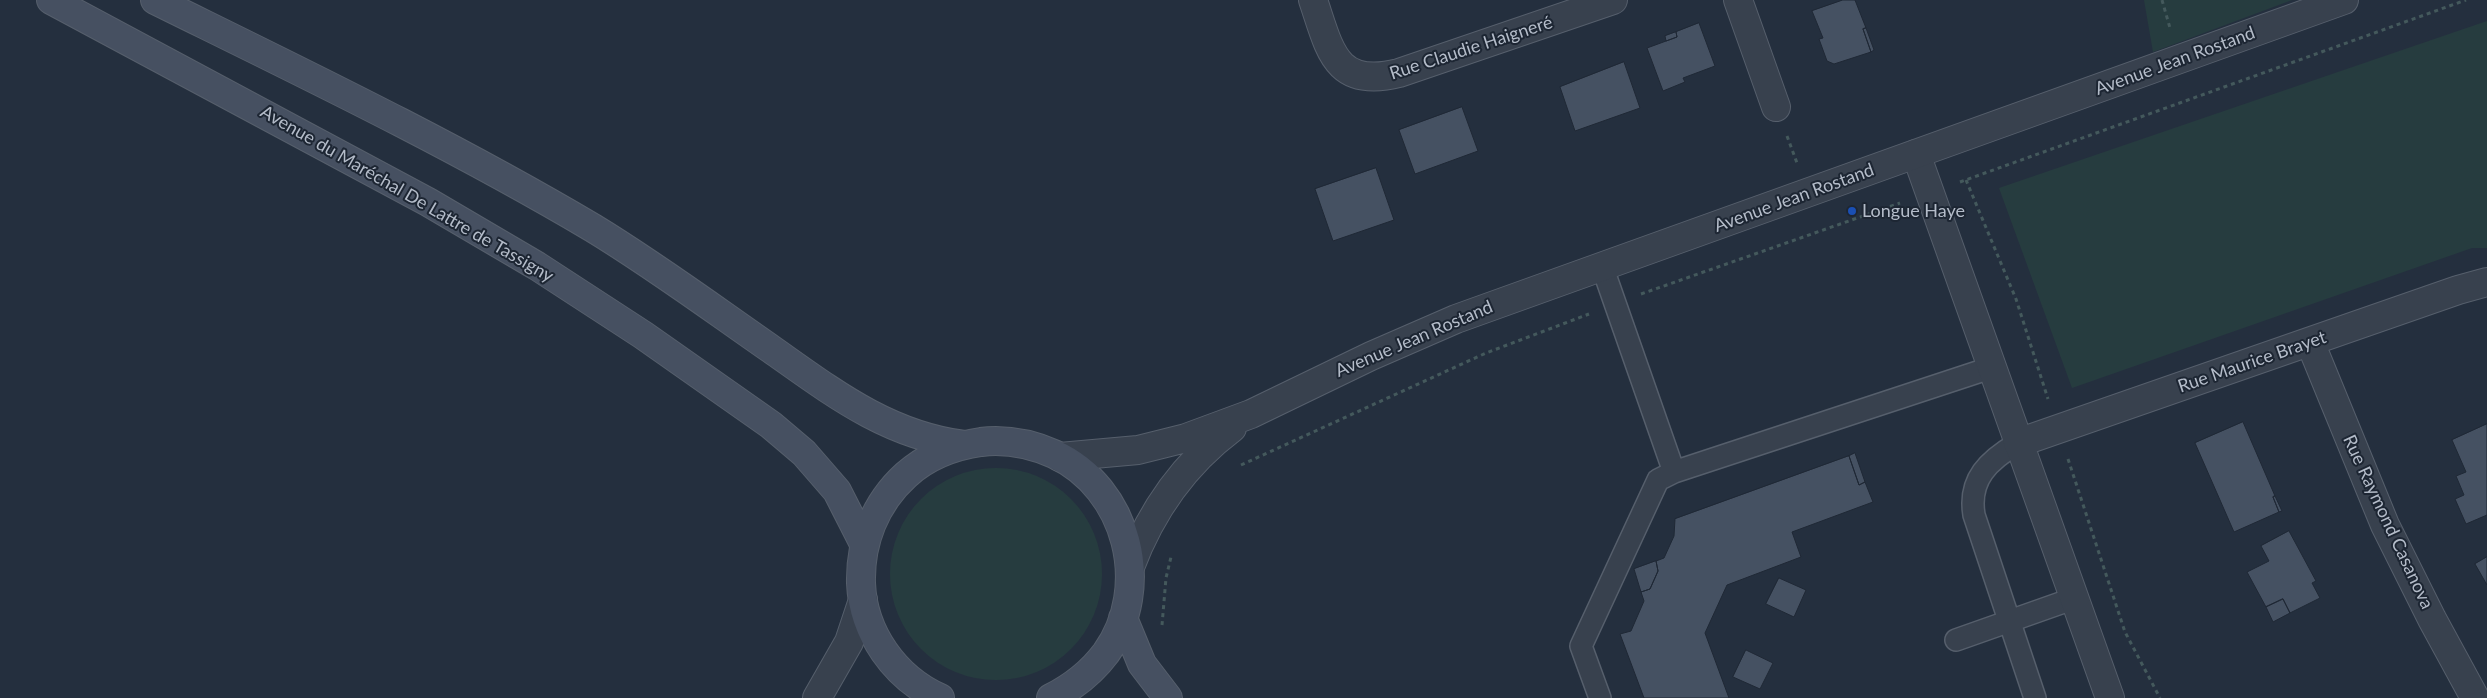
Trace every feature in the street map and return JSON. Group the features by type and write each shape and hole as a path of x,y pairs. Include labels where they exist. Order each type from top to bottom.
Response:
{"main road":[{"name":"Avenue du Maréchal De Lattre de Tassigny","path":"52,0 428,202 537,266 644,335 771,425 804,453 837,491 864,544"},
{"path":"155,0 382,112 551,204 663,274 860,409 922,437 964,445"},
{"path":"940,698 913,682 887,655 875,635 863,600 861,566 864,544 878,510 900,480 930,458 964,445 988,441 1013,442 1037,447 1060,457 1090,479 1112,508 1126,542 1130,567 1130,588 1123,618 1107,651 1092,670 1073,686 1051,698"},
{"path":"1123,618 1136,654 1168,698"}],"street":[{"name":"Rue Claudie Haigneré","path":"1314,0 1330,50 1345,70 1370,78 1399,73 1613,0"},
{"path":"1738,0 1776,108"},
{"name":"Avenue Jean Rostand","path":"1060,457 1111,453 1161,446 1251,414 1362,360 1456,319 2344,0"},
{"path":"1916,154 1990,368 2110,698"},
{"name":"Rue Maurice Brayet","path":"2018,443 2458,290 2487,282"},
{"name":"Rue Raymond Casanova","path":"2310,342 2385,525 2432,619 2476,698"},
{"name":"Avenue Jean Rostand","path":"1130,567 1146,528 1178,480 1207,448 1251,414"},
{"path":"817,698 849,642 863,600"}],"lane":[{"path":"1602,266 1674,472"},
{"path":"1600,698 1581,646 1658,480 1674,472 1990,368"},
{"path":"2018,443 1989,463 1979,475 1974,488 1972,503 2035,698"},
{"path":"1956,640 2075,598"}],"path":[{"path":"1233,469 1486,353 1615,304 2466,0"},
{"path":"1163,629 1162,620 1166,578 1172,553"}],"green space":[{"path":"2144,0 2292,0 2153,52"},
{"path":"2487,21 2487,248 2472,248 2072,388 1999,188"},
{"path":"986,468 1006,468 1027,472 1046,480 1064,492 1078,506 1090,524 1098,543 1102,574 1098,605 1090,624 1078,642 1064,656 1046,668 1027,676 1006,680 986,680 965,676 946,668 928,656 914,642 902,624 894,605 890,584 890,564 894,543 902,524 914,506 928,492 946,480 965,472"}],"building":[{"path":"1843,0 1855,0 1866,28 1863,29 1871,52 1834,64 1827,61 1819,39 1823,38 1812,11"},
{"path":"1699,23 1715,66 1683,78 1685,82 1663,91 1647,48 1677,37 1676,32"},
{"path":"1866,28 1874,50 1871,52 1863,29"},
{"path":"1676,32 1677,37 1666,41 1665,36"},
{"path":"1624,62 1640,108 1575,131 1560,87"},
{"path":"1462,107 1478,151 1415,174 1399,130"},
{"path":"1376,168 1394,220 1333,241 1315,189"},
{"path":"2243,422 2275,496 2273,497 2279,512 2234,532 2195,443"},
{"path":"2487,424 2487,515 2466,524 2455,499 2464,495 2456,476 2466,472 2452,440"},
{"path":"1855,453 1865,482 1859,485 1849,456"},
{"path":"1849,456 1859,485 1865,482 1873,502 1792,532 1801,557 1727,585 1705,633 1729,698 1644,698 1620,634 1631,631 1644,601 1641,592 1650,589 1658,571 1656,561 1664,558 1674,536 1675,519"},
{"path":"2275,496 2282,511 2279,512 2273,497"},
{"path":"2289,531 2316,581 2312,583 2320,598 2290,613 2283,599 2266,607 2247,572 2269,561 2261,546"},
{"path":"2487,557 2487,585 2475,564"},
{"path":"1656,561 1658,571 1650,589 1641,592 1634,569"},
{"path":"1779,578 1806,590 1794,617 1766,604"},
{"path":"2283,599 2290,613 2273,622 2266,607"},
{"path":"1746,650 1773,663 1760,689 1733,677"}],"place":[{"name":"Longue Haye","path":"1852,211"}]}
